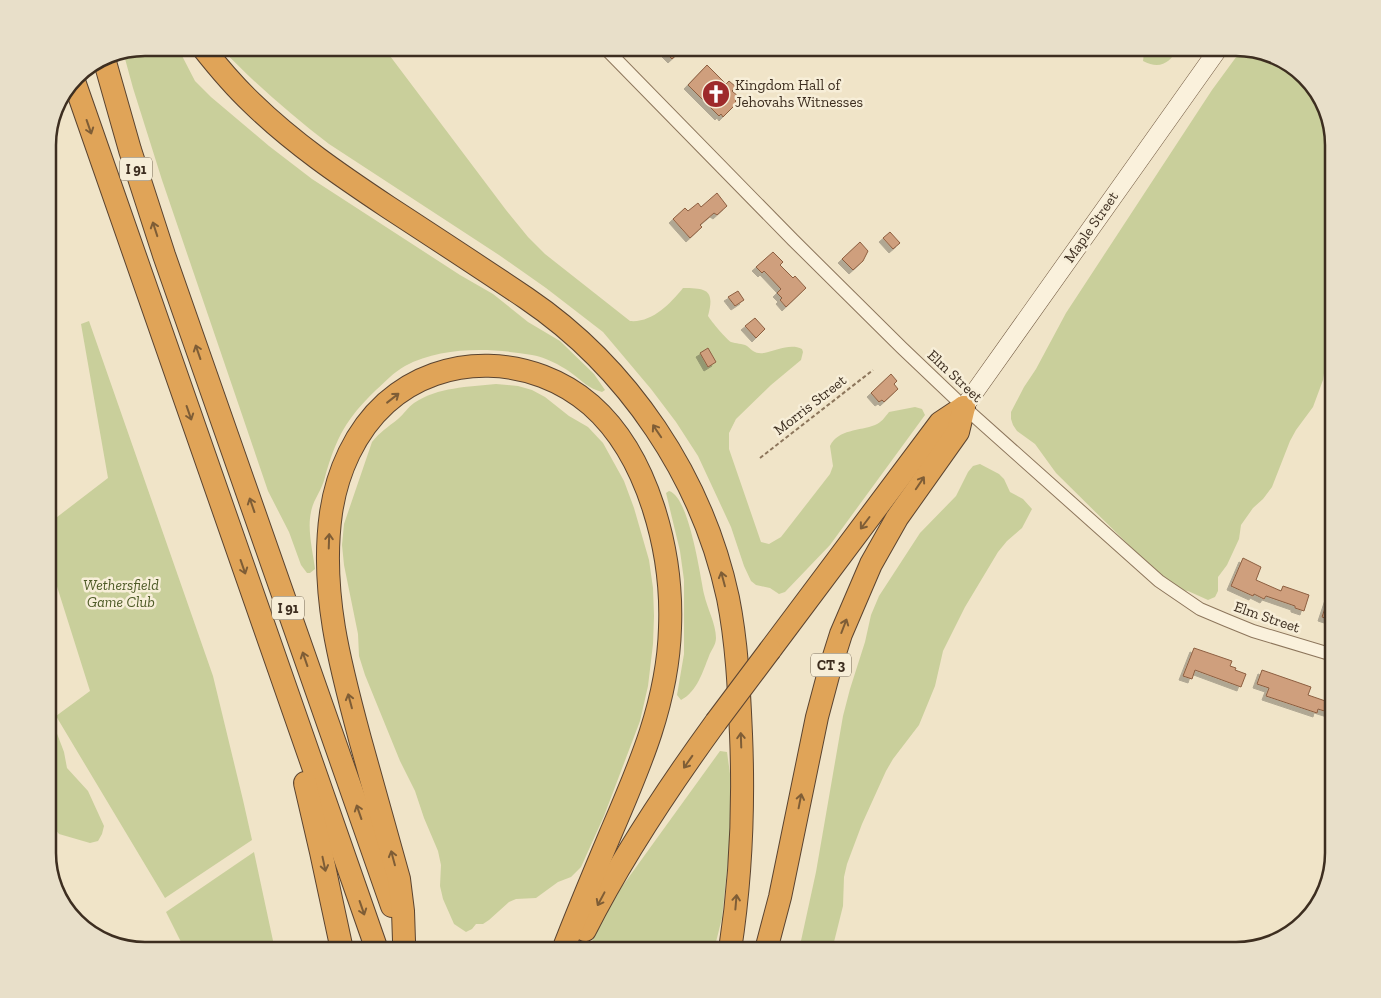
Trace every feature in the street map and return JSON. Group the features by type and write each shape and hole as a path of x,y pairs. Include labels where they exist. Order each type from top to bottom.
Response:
{"highway":[{"path":"210,56 243,94 298,143 350,182 527,298 572,334 599,359 632,396 653,424 674,458 697,504 716,555 728,598 736,646 742,791 739,869 731,942"},
{"name":"I 91","path":"107,65 130,150 164,255 405,942"},
{"name":"I 91","path":"77,88 374,942"},
{"path":"406,942 400,885 344,682 335,640 329,582 329,538 332,510 338,484 352,447 369,421 386,403 408,387 436,374 469,367 502,366 529,371 564,386 594,408 619,436 637,467 652,504 664,555 668,583 670,617 669,652 658,712 635,776 566,942"},
{"name":"CT 3","path":"579,942 605,891 633,844 716,722 940,423 964,407"},
{"name":"CT 3","path":"768,942 795,825 821,699 851,609 871,564 897,518 958,432 964,407"},
{"path":"294,713 301,764 340,942"},
{"path":"784,942 798,867 795,825"}],"main road":[{"name":"Maple Street","path":"964,407 1213,56"}],"street":[{"name":"Elm Street","path":"613,56 793,240 964,407 1160,581 1177,595 1200,609 1253,631 1325,652"}],"path":[{"name":"Morris Street","path":"760,458 873,370"}],"green space":[{"path":"145,56 182,56 195,81 269,146 312,179 460,275 493,294 528,322 560,341 594,374 605,390 602,392 593,389 566,369 547,359 501,351 468,350 451,352 420,359 401,368 357,410 338,440 324,482 311,512 310,533 315,569 307,573 301,565 289,532 268,491 162,180 125,58"},
{"path":"229,56 390,56 528,237 545,254 630,321 638,321 653,316 666,306 683,288 698,289 707,292 710,301 708,316 731,342 745,345 758,353 788,347 802,349 801,360 771,385 736,419 729,433 729,449 761,542 769,544 781,537 830,474 833,466 830,446 838,436 877,424 889,412 915,407 922,409 925,415 830,545 785,592 779,594 770,588 756,585 751,581 744,566 731,527 698,456 676,422 651,389 603,332 499,255 329,144 246,74"},
{"path":"1144,56 1173,56 1164,64 1159,65 1143,61"},
{"path":"1237,56 1242,56 1265,61 1285,71 1299,82 1316,106 1325,139 1325,367 1323,380 1313,407 1290,441 1272,487 1241,525 1239,539 1227,565 1218,577 1218,591 1215,597 1208,600 1181,590 1147,563 1056,473 1035,444 1017,431 1011,419 1011,412 1066,313 1212,90"},
{"name":"Wethersfield Game Club","path":"89,321 213,676 252,840 165,898 56,716 90,691 56,583 56,518 108,478 81,324"},
{"path":"496,384 518,386 532,390 545,397 569,416 588,427 603,443 624,481 649,560 653,588 653,644 648,686 640,721 604,816 581,867 571,877 558,882 536,898 516,899 509,902 489,920 483,924 476,924 466,932 454,924 443,899 440,886 441,865 438,851 415,791 400,761 365,675 359,656 358,634 344,565 342,545 344,524 375,438 412,405 423,398 453,389"},
{"path":"980,464 999,474 1004,479 1010,492 1023,499 1032,509 1022,528 998,552 965,607 943,651 935,686 919,725 886,771 862,824 847,864 844,877 843,906 834,942 801,942 816,872 843,716 871,615 879,596 920,533 956,496 973,466"},
{"path":"669,491 676,496 688,521 704,594 715,627 716,638 699,681 691,692 681,700 677,695 684,654 684,580 680,551 666,493"},
{"path":"56,731 64,752 67,768 88,791 104,826 98,841 90,843 59,834 56,830"},
{"path":"720,751 727,752 731,781 730,842 722,918 716,942 592,942 621,888"},
{"path":"254,852 273,942 181,942 166,912"}],"building":[{"name":"Kingdom Hall of Jehovahs Witnesses","path":"707,65 726,84 729,81 736,87 732,91 739,97 735,101 737,103 723,117 721,114 719,116 688,85"},
{"path":"717,193 727,206 717,215 714,213 700,225 702,227 690,238 673,219 685,208 688,211 698,203 701,207"},
{"path":"890,232 900,243 893,249 883,238"},
{"path":"860,242 868,251 863,261 853,270 842,259"},
{"path":"773,252 783,262 780,265 793,278 795,276 806,288 786,307 780,300 782,298 777,293 781,289 764,271 762,273 756,267"},
{"path":"738,291 744,300 735,306 728,297"},
{"path":"755,318 765,329 756,338 745,326"},
{"path":"708,348 716,362 708,367 700,353"},
{"path":"891,374 897,381 894,384 898,389 884,402 882,400 879,402 871,393"},
{"path":"1243,558 1261,567 1256,580 1281,591 1283,586 1309,595 1304,611 1266,596 1264,599 1254,594 1253,596 1231,586"},
{"path":"1194,648 1232,661 1230,666 1246,674 1241,687 1195,670 1192,679 1183,676"},
{"path":"1262,670 1311,687 1308,695 1325,701 1325,711 1318,709 1317,713 1266,696 1269,688 1257,684"}],"place":[{"name":"Kingdom Hall of Jehovahs Witnesses","path":"716,94"}]}
